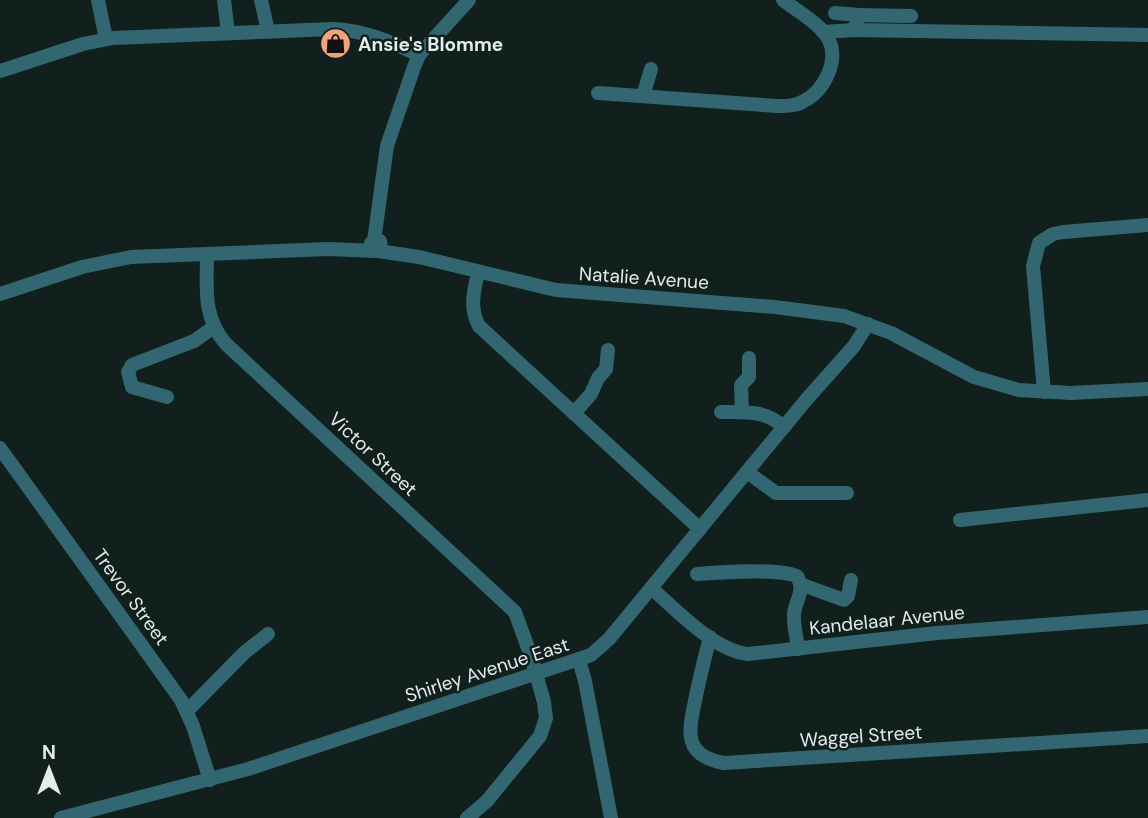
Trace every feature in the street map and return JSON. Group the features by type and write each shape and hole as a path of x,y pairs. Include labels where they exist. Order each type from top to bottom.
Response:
{"street":[{"path":"98,0 106,39"},
{"path":"225,0 228,33"},
{"path":"261,0 268,31"},
{"path":"0,294 82,267 114,260 377,245 388,141 419,55 469,0"},
{"path":"598,93 778,106 799,103 814,94 829,71 832,48 823,32 783,0"},
{"path":"835,13 911,16"},
{"path":"854,30 859,15"},
{"path":"0,71 106,39 268,31 351,30 419,55"},
{"path":"823,32 854,30 1148,35"},
{"path":"643,96 651,69"},
{"path":"1044,392 1033,266 1040,243 1053,234 1063,232 1148,225"},
{"name":"Natalie Avenue","path":"377,245 556,290 786,308 844,316 891,334 974,377 1008,387 1071,393 1148,389"},
{"name":"Victor Street","path":"207,254 207,303 214,327 237,355 513,609 524,633 546,718 543,729 487,801 467,818"},
{"path":"478,272 472,302 479,326 700,528"},
{"name":"Shirley Avenue East","path":"61,818 210,780 579,660 599,649 854,346 868,324"},
{"path":"167,397 132,387 128,372 132,365 194,341 214,327"},
{"path":"574,413 591,394 597,378 606,369 608,350"},
{"path":"741,412 741,385 749,377 750,358"},
{"path":"722,412 760,412 784,427"},
{"name":"Trevor Street","path":"0,448 187,711 210,780"},
{"path":"747,472 776,493 847,493"},
{"path":"960,520 1148,500"},
{"path":"697,574 784,573 797,576 800,599 794,614 798,649"},
{"path":"800,584 844,600 848,596 851,580"},
{"name":"Kandelaar Avenue","path":"651,589 725,648 756,654 937,633 1148,617"},
{"path":"187,711 244,653 268,634"},
{"name":"Waggel Street","path":"710,637 689,727 694,748 711,760 724,763 1148,736"},
{"path":"579,660 611,818"}],"place":[{"name":"Ansie's Blomme","path":"335,44"}]}
